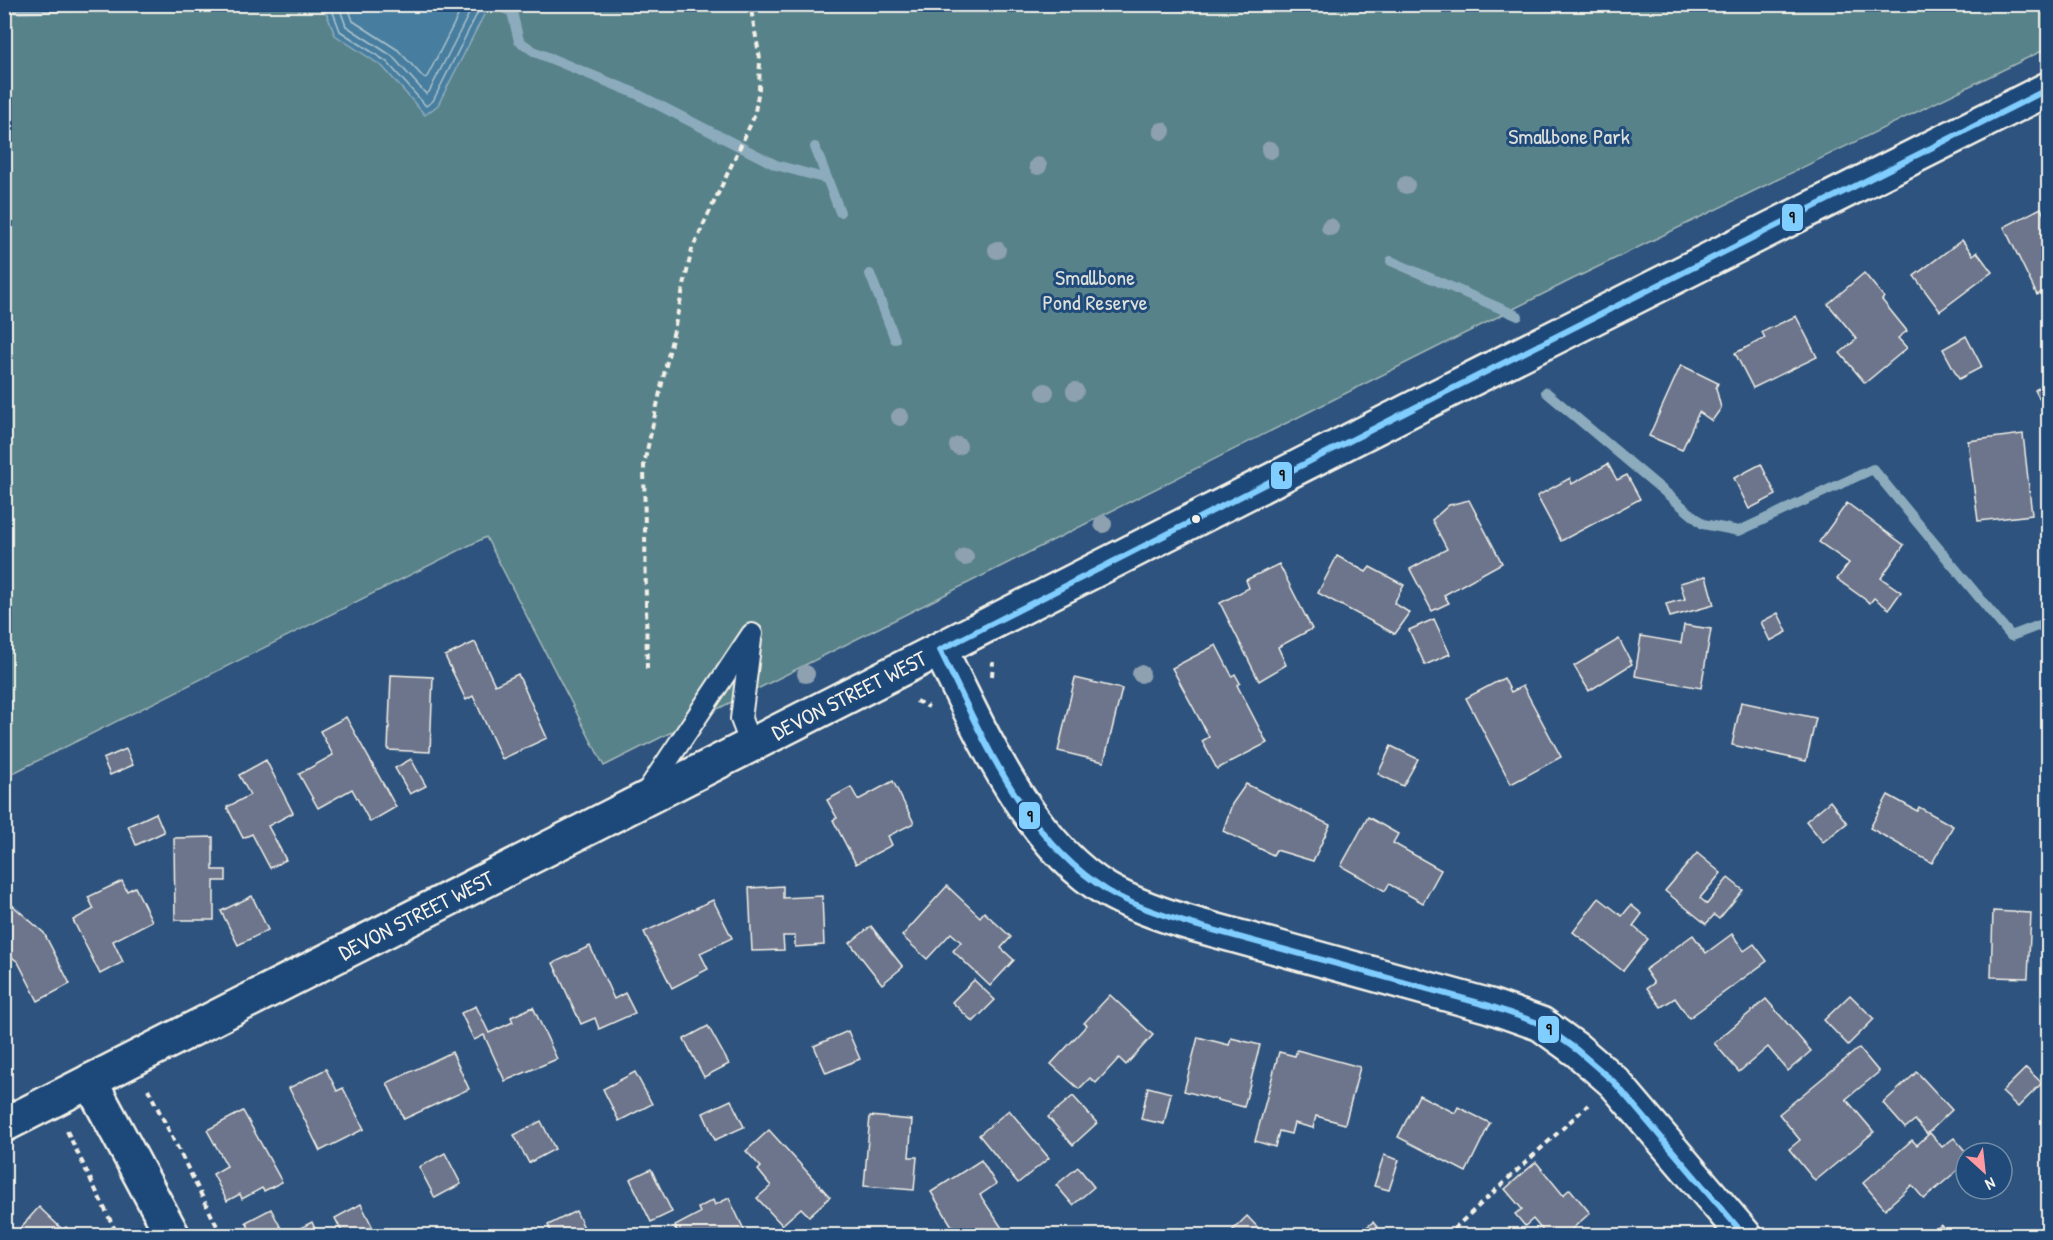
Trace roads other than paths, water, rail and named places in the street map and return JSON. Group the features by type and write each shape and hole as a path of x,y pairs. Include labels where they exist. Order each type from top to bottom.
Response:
{"main road":[{"name":"DEVON STREET WEST","path":"4,1125 751,744 2049,89"},
{"path":"940,650 1001,768 1027,812 1066,858 1107,889 1149,910 1196,925 1490,1006 1541,1024 1577,1050 1614,1082 1745,1236"},
{"path":"90,1081 173,1236"}],"lane":[{"path":"641,801 752,634 741,719 751,744"}],"water":[{"path":"323,4 489,5 438,105 425,115 383,67 335,35"}],"waterway":[{"path":"8,4 17,9 156,4"},
{"path":"494,4 512,12 519,41 535,52 635,93 776,165 827,179"},
{"path":"815,147 840,212"},
{"path":"1391,261 1518,316"},
{"path":"870,274 895,339"},
{"path":"1546,392 1703,524 1739,531 1873,469 2011,636 2048,622"}],"park label":[{"name":"Smallbone Park","path":"1569,136"},
{"name":"Smallbone Pond Reserve","path":"1095,290"}]}
